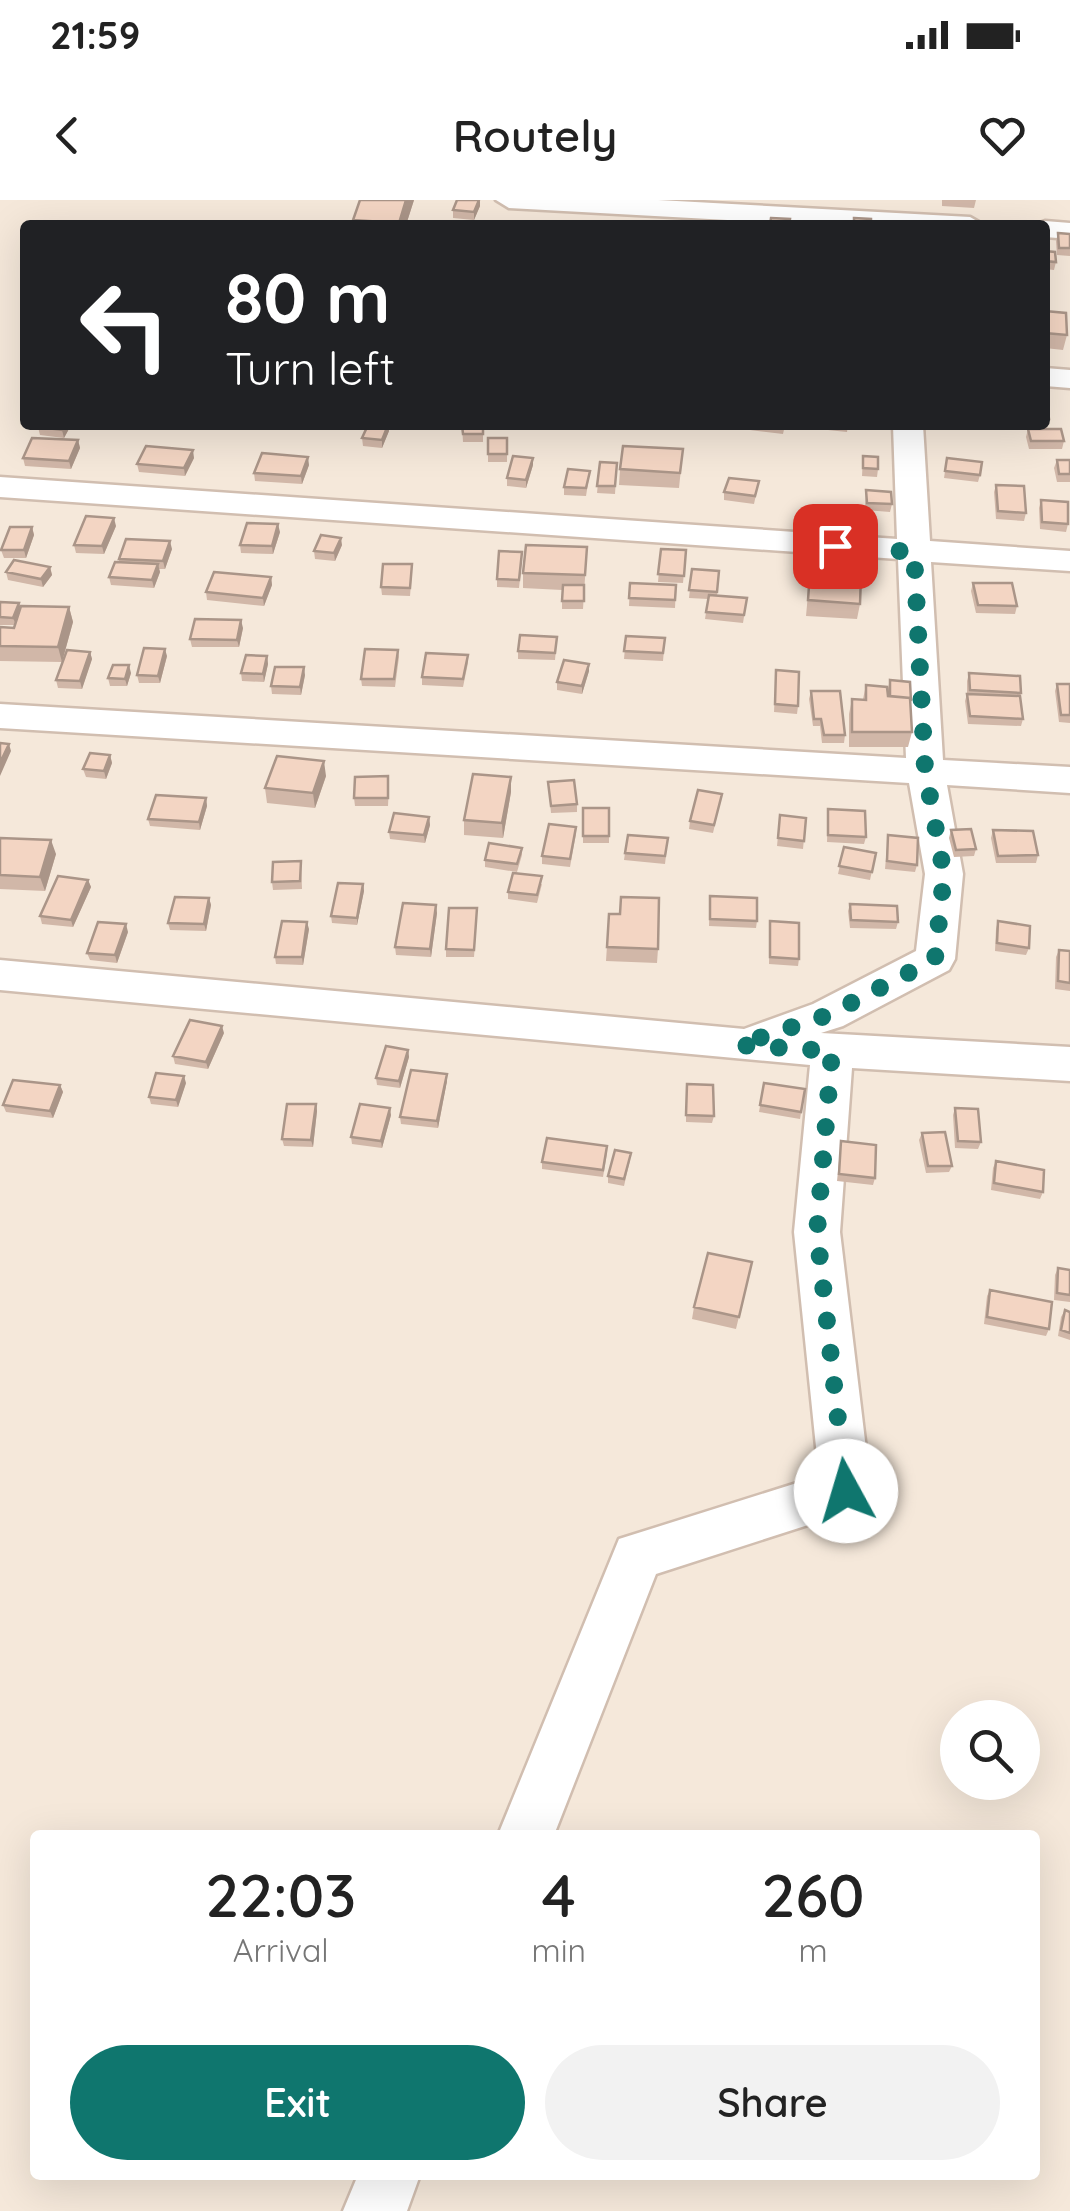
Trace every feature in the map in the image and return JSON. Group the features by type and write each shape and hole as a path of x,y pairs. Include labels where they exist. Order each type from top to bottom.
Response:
{"street":[{"path":"509,200 924,220"},
{"path":"738,1045 828,1015 935,959 944,874 925,769 908,430"},
{"path":"0,487 1070,562"},
{"path":"0,716 1070,780"},
{"path":"0,976 738,1045 1070,1064"},
{"path":"528,1830 638,1556 846,1491 817,1232 832,1051"},
{"path":"375,2211 387,2180"}],"shaded area":[{"path":"0,200 1070,200 1070,2211 0,2211"}],"building":[{"path":"360,200 406,200 400,220 353,220"},
{"path":"457,200 479,200 474,212 453,210"},
{"path":"1058,233 1070,234 1070,248 1059,248"},
{"path":"1050,311 1066,313 1067,335 1050,333"},
{"path":"1061,429 1064,441 1031,441 1028,430"},
{"path":"366,430 386,430 382,440 362,438"},
{"path":"463,430 483,430 483,434 463,434"},
{"path":"32,438 78,440 69,461 23,458"},
{"path":"488,438 507,438 507,454 488,454"},
{"path":"146,446 193,450 184,468 137,464"},
{"path":"623,446 683,449 680,473 620,469"},
{"path":"262,453 308,457 301,476 254,473"},
{"path":"513,456 533,458 526,480 507,478"},
{"path":"863,456 878,457 878,469 863,468"},
{"path":"947,458 982,462 980,475 945,471"},
{"path":"1057,460 1070,460 1070,474 1059,474"},
{"path":"600,462 617,463 615,486 597,486"},
{"path":"568,469 590,471 586,488 564,487"},
{"path":"729,478 759,481 755,496 724,492"},
{"path":"996,485 1024,486 1026,513 998,511"},
{"path":"866,490 891,492 892,504 867,503"},
{"path":"1041,500 1068,502 1068,524 1042,522"},
{"path":"86,516 114,518 102,546 74,545"},
{"path":"247,523 278,524 272,546 240,545"},
{"path":"10,527 32,527 24,550 1,550"},
{"path":"321,535 341,538 334,553 314,551"},
{"path":"126,539 170,541 163,561 119,559"},
{"path":"526,545 587,547 585,575 523,573"},
{"path":"661,549 686,550 684,576 658,574"},
{"path":"499,551 522,552 519,580 497,579"},
{"path":"14,560 50,567 41,579 6,572"},
{"path":"115,562 158,564 152,580 109,577"},
{"path":"383,564 412,564 410,588 381,587"},
{"path":"820,566 852,568 852,576 861,576 860,604 808,600 810,572 819,573"},
{"path":"692,569 719,571 717,592 689,590"},
{"path":"214,572 271,577 263,598 206,592"},
{"path":"630,583 676,585 675,600 629,598"},
{"path":"973,583 1012,583 1017,606 978,605"},
{"path":"563,585 584,585 584,601 562,601"},
{"path":"709,595 747,598 744,615 706,612"},
{"path":"0,602 19,603 13,618 0,617"},
{"path":"21,606 69,607 58,647 0,646 0,627 14,628"},
{"path":"195,619 241,620 237,640 190,639"},
{"path":"520,635 557,637 555,653 518,651"},
{"path":"626,636 665,638 663,653 624,651"},
{"path":"144,648 165,649 158,676 137,675"},
{"path":"365,649 398,650 394,679 361,679"},
{"path":"67,650 90,652 80,681 56,680"},
{"path":"426,653 468,655 463,679 422,677"},
{"path":"246,655 267,656 263,674 241,673"},
{"path":"564,660 589,664 582,686 557,682"},
{"path":"113,665 129,665 125,679 108,678"},
{"path":"275,667 304,667 300,687 271,686"},
{"path":"776,670 799,672 798,706 775,704"},
{"path":"969,673 1020,676 1021,693 970,690"},
{"path":"890,680 910,682 911,701 890,696"},
{"path":"1057,684 1070,684 1070,715 1061,715"},
{"path":"866,685 887,687 888,696 910,698 912,732 852,732 852,699 866,700"},
{"path":"811,691 840,691 845,735 824,735 821,719 814,719"},
{"path":"967,694 1020,696 1023,719 970,716"},
{"path":"0,743 9,744 0,763"},
{"path":"90,753 110,755 104,771 83,769"},
{"path":"277,756 324,761 313,793 265,788"},
{"path":"473,774 511,777 502,823 464,820"},
{"path":"388,776 388,798 354,798 355,777"},
{"path":"574,780 577,804 551,806 548,782"},
{"path":"698,790 722,794 714,825 690,821"},
{"path":"156,795 206,798 199,822 148,819"},
{"path":"583,808 609,808 609,836 583,836"},
{"path":"828,809 865,811 866,837 828,835"},
{"path":"394,813 429,817 424,835 389,832"},
{"path":"780,815 806,818 804,841 778,838"},
{"path":"549,824 576,827 570,859 542,856"},
{"path":"971,829 976,849 956,850 951,830"},
{"path":"993,830 1033,831 1038,855 998,856"},
{"path":"628,835 668,838 665,856 625,853"},
{"path":"888,835 918,838 917,865 887,861"},
{"path":"0,838 51,840 40,877 0,875"},
{"path":"489,843 522,848 517,864 485,860"},
{"path":"844,847 876,853 872,872 839,866"},
{"path":"301,861 300,881 272,882 273,862"},
{"path":"513,873 542,876 537,895 508,892"},
{"path":"58,876 88,880 71,920 40,916"},
{"path":"338,883 363,884 357,918 331,916"},
{"path":"710,896 757,898 757,921 710,919"},
{"path":"175,897 209,898 204,924 168,923"},
{"path":"621,897 659,898 658,949 607,947 609,914 620,914"},
{"path":"403,903 436,905 430,949 395,947"},
{"path":"850,904 897,906 898,922 851,920"},
{"path":"449,908 477,908 474,950 446,949"},
{"path":"282,921 307,922 302,957 275,957"},
{"path":"770,921 799,923 799,959 770,957"},
{"path":"998,921 1030,926 1029,948 997,943"},
{"path":"98,922 126,924 115,955 87,953"},
{"path":"1059,950 1070,951 1070,983 1058,981"},
{"path":"190,1020 222,1026 206,1062 173,1056"},
{"path":"386,1046 408,1050 399,1081 376,1078"},
{"path":"411,1070 447,1074 437,1121 400,1117"},
{"path":"156,1073 184,1076 176,1100 149,1097"},
{"path":"13,1080 60,1085 50,1111 3,1105"},
{"path":"764,1083 805,1089 801,1112 760,1105"},
{"path":"687,1084 713,1085 714,1116 686,1115"},
{"path":"287,1104 316,1104 311,1140 282,1139"},
{"path":"360,1104 390,1108 381,1141 351,1137"},
{"path":"955,1108 978,1109 981,1142 958,1141"},
{"path":"945,1132 952,1166 928,1166 922,1133"},
{"path":"547,1138 607,1146 603,1170 542,1162"},
{"path":"841,1141 876,1145 875,1178 839,1174"},
{"path":"615,1150 631,1153 624,1179 608,1176"},
{"path":"996,1161 1044,1170 1043,1192 994,1183"},
{"path":"708,1253 752,1262 739,1317 694,1307"},
{"path":"1058,1268 1070,1270 1070,1295 1057,1293"},
{"path":"990,1290 1052,1302 1049,1329 987,1317"},
{"path":"1065,1310 1070,1312 1070,1333 1061,1330"}],"route":[{"path":"835,546 914,552 925,769 944,874 935,959 828,1015 738,1045 832,1051 817,1232 846,1491"}]}
